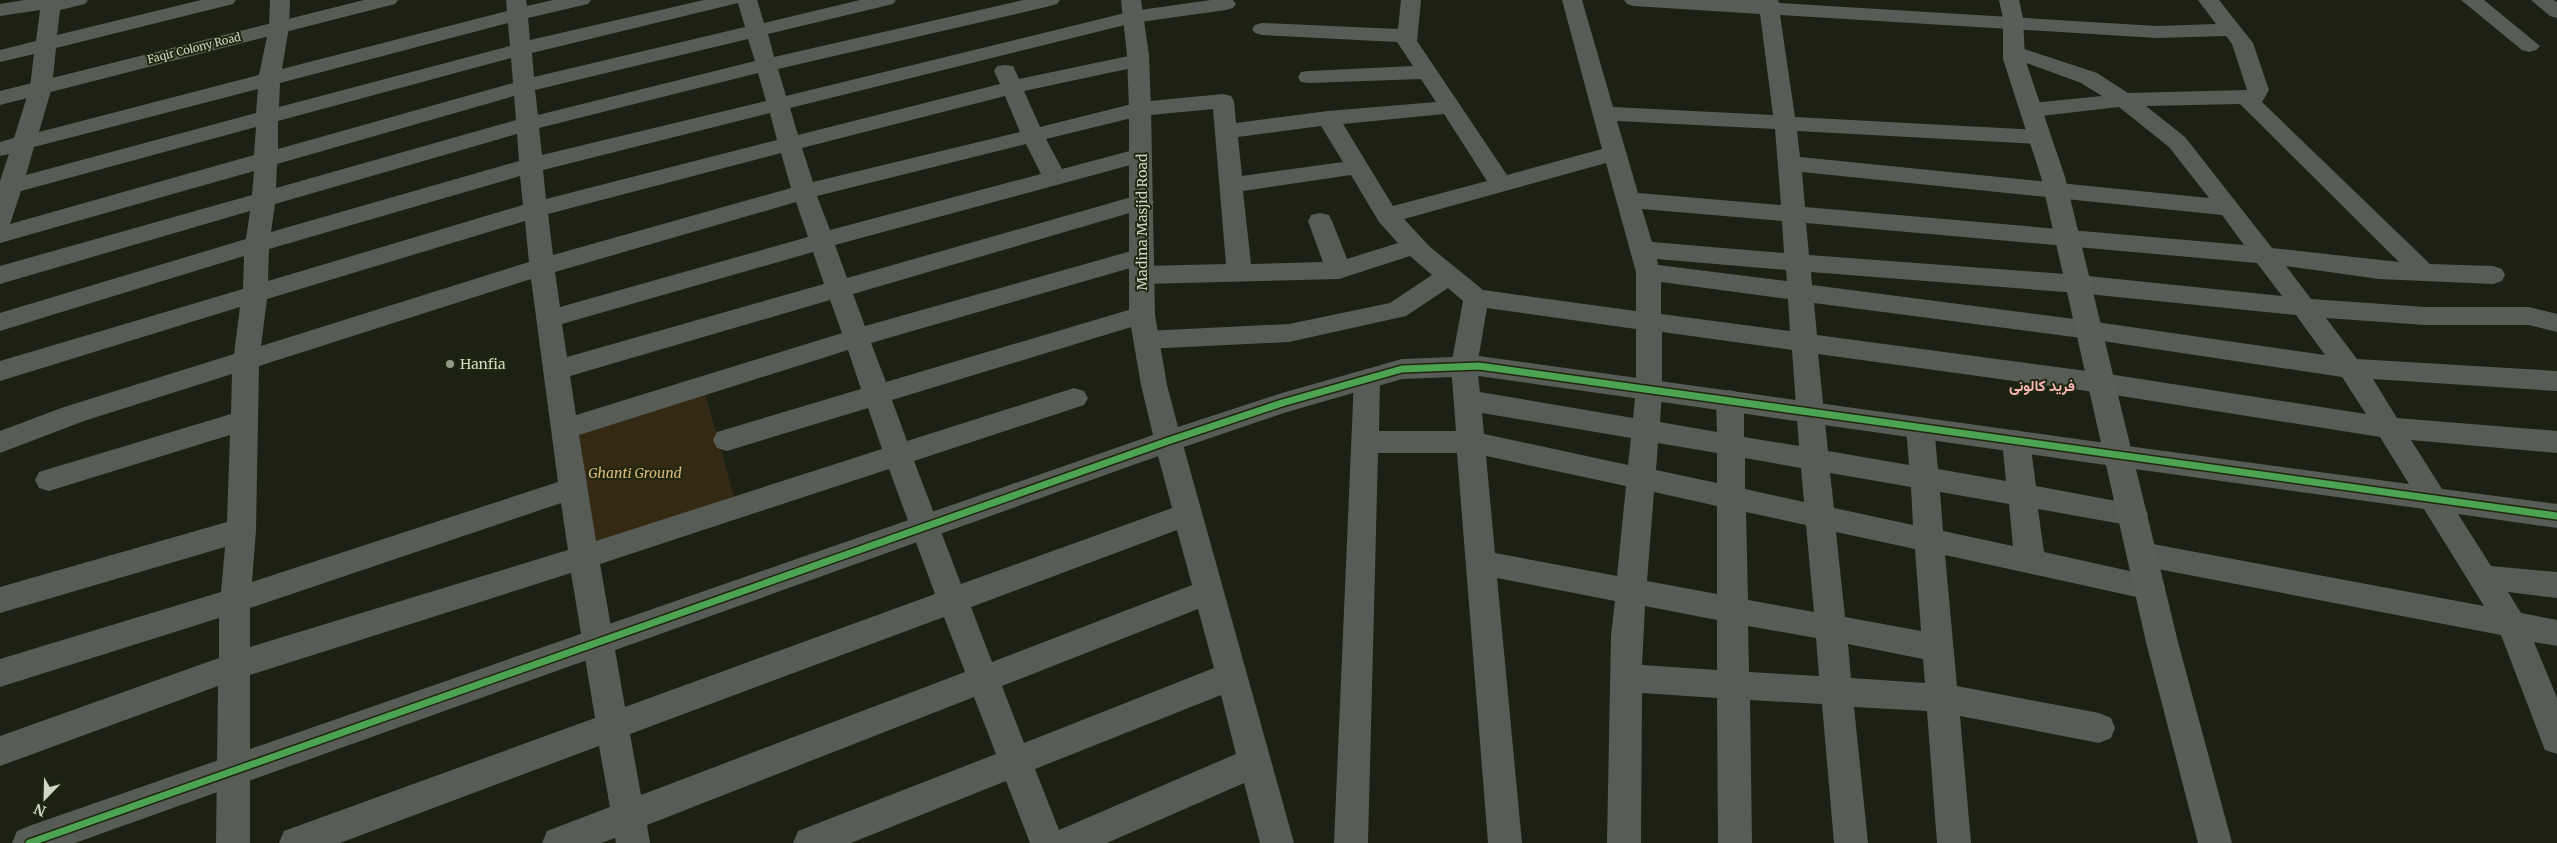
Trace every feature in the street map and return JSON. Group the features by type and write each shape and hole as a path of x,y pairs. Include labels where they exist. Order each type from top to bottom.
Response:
{"main road":[{"name":"Faqir Colony Road","path":"0,98 388,0"},
{"path":"2011,12 2014,52 2055,189 2142,554 2215,843"}],"street":[{"path":"0,10 50,6 78,0"},
{"path":"0,56 226,0"},
{"path":"232,843 235,600 241,530 246,362 255,294 257,244 264,200 269,79 280,27 280,0"},
{"path":"0,149 269,79 517,7 581,0"},
{"path":"6,188 521,49 730,0"},
{"path":"747,0 788,144 821,241 924,527 1047,843"},
{"path":"0,235 525,86 886,0"},
{"path":"0,275 528,124 766,65 974,8 1050,0"},
{"path":"1411,0 1407,41 1502,185"},
{"path":"1572,0 1645,261 1649,389 1631,591 1626,678 1624,843"},
{"path":"1634,0 2011,12 2157,32 2231,30"},
{"path":"2031,110 2124,100 2255,97 2258,90 2242,43 2208,0"},
{"path":"2471,0 2529,46"},
{"path":"2541,0 2557,12"},
{"path":"0,322 257,244 532,165 777,103 995,51 1132,9 1226,4"},
{"path":"1769,4 1789,163 1814,459 1851,843"},
{"path":"0,28 50,6"},
{"path":"0,221 6,188 24,142 40,87 50,6"},
{"path":"517,7 542,267 564,429 597,643 631,830"},
{"path":"974,8 1033,136 1055,178"},
{"name":"Madina Masjid Road","path":"1132,9 1138,60 1142,155 1144,328 1154,386 1277,843"},
{"path":"1262,29 1407,36"},
{"path":"2014,52 2089,78 2124,100 2177,142 2349,368 2388,428 2512,625 2557,739"},
{"path":"0,371 536,209 1012,87 1138,60"},
{"path":"1309,77 1427,72"},
{"path":"2246,98 2424,272"},
{"path":"0,442 74,414 246,362 542,267 804,192 1140,110 1223,101 1239,273"},
{"path":"1226,130 1250,130 1328,118 1451,107"},
{"path":"1604,113 2040,138"},
{"path":"1328,118 1387,216 1414,246 1476,298 2102,383 2388,428 2557,442"},
{"path":"1387,216 1615,154"},
{"path":"549,319 821,241 1142,155"},
{"path":"1789,163 2229,208"},
{"path":"1231,185 1357,167"},
{"path":"1628,200 2263,255 2379,270 2493,275"},
{"path":"556,370 1142,202"},
{"path":"1320,222 1338,270"},
{"path":"564,429 856,338 1142,266 1239,273 1338,270 1414,246"},
{"path":"1645,261 1797,262 2078,284 2302,307 2424,316 2529,316 2557,323"},
{"path":"1645,261 1800,292 2090,330 2349,368 2557,381"},
{"path":"727,440 876,394 1144,328 1298,331 1397,310 1448,276"},
{"path":"1476,298 1464,366 1505,843"},
{"path":"29,843 1168,441 1282,403 1402,369 1479,366 2557,516"},
{"path":"1351,843 1366,379"},
{"path":"0,752 234,666 584,557 1074,398"},
{"path":"1467,400 2133,514"},
{"path":"1730,400 1735,843"},
{"path":"49,480 244,420"},
{"path":"1920,427 1954,843"},
{"path":"2016,441 2030,561"},
{"path":"1364,442 1470,442 2150,586"},
{"path":"0,673 235,600 573,488"},
{"path":"296,843 1188,514"},
{"path":"0,600 241,530"},
{"path":"2142,554 2557,633"},
{"path":"1481,563 1938,648"},
{"path":"2481,576 2557,585"},
{"path":"559,843 631,830 983,680 1209,592"},
{"path":"810,843 1232,676"},
{"path":"1626,678 1943,698 2098,728"},
{"path":"1068,843 1255,762"}],"green space":[{"name":"Ghanti Ground","path":"703,386 737,507 584,557 564,429"}],"cycle path":[{"path":"29,843 1168,441 1282,403 1402,369 1479,366 2557,516"}],"place":[{"name":"Hanfia","path":"450,364"}],"district":[{"name":"فرید کالونی","path":"2042,386"}]}
